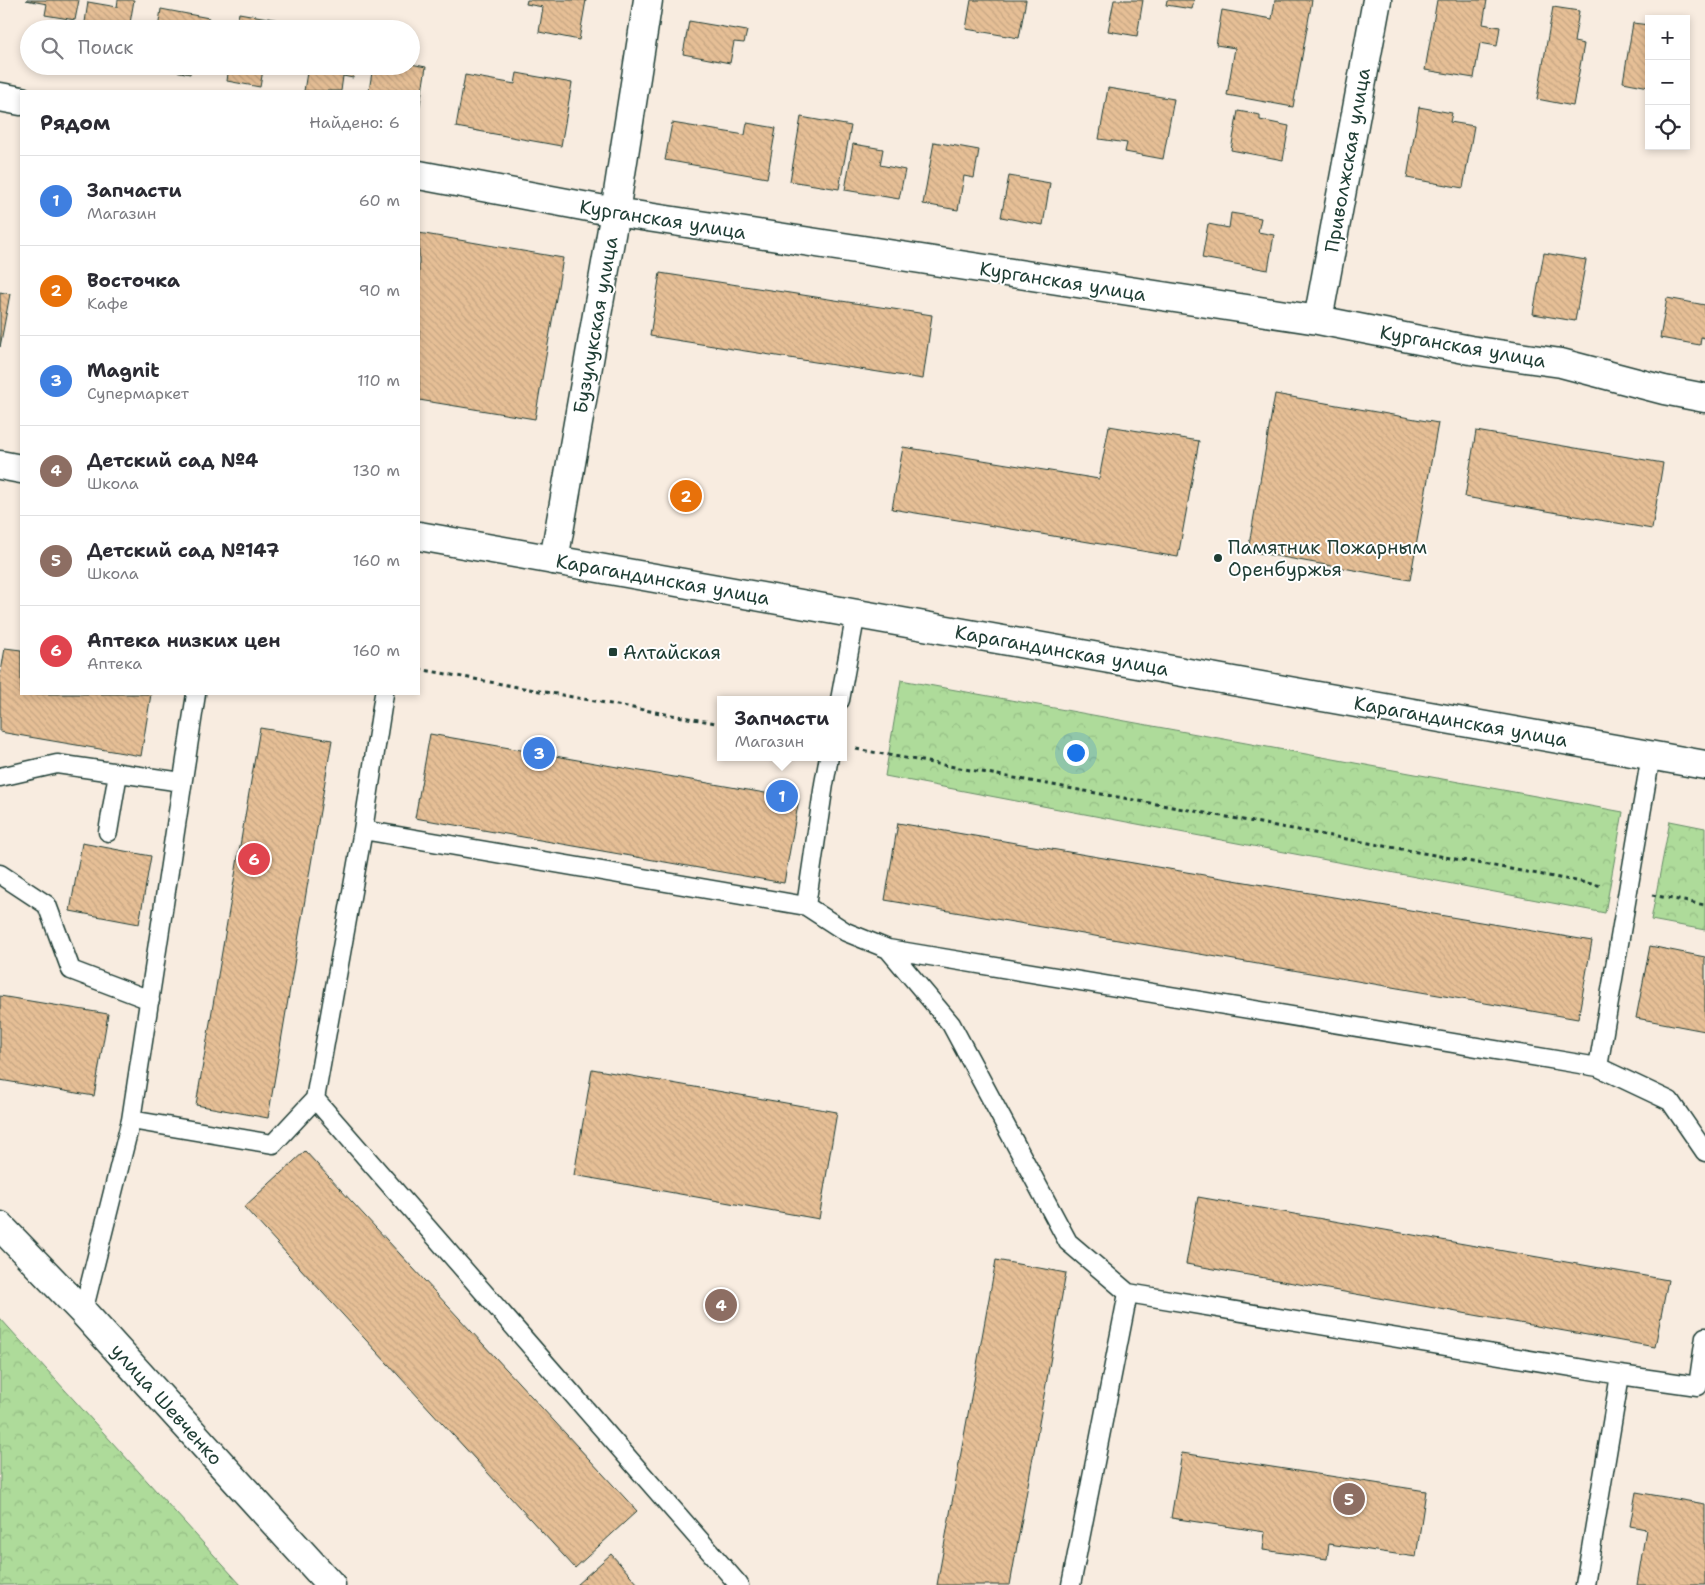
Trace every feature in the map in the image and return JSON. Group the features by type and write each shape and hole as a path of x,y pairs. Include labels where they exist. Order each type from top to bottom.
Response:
{"street":[{"name":"Бузулукская улица","path":"554,560 615,212 648,0"},
{"name":"Приволжская улица","path":"1318,320 1376,0"},
{"path":"0,96 20,100"},
{"name":"Курганская улица","path":"420,175 615,212 1318,320 1470,350 1562,363 1664,390 1705,398"},
{"path":"0,465 20,469"},
{"name":"Карагандинская улица","path":"420,536 1705,765"},
{"name":"улица Шевченко","path":"0,1226 83,1312 331,1585"}],"lane":[{"path":"841,696 856,613"},
{"path":"83,1312 131,1120 196,695"},
{"path":"131,1120 273,1144 315,1100 363,830 384,695"},
{"path":"1598,1067 1651,755"},
{"path":"806,906 828,761"},
{"path":"0,777 56,764 182,782"},
{"path":"108,832 118,773"},
{"path":"363,830 806,906 846,932 888,949 1598,1067 1670,1101 1705,1152"},
{"path":"0,874 47,905 70,970 150,1000"},
{"path":"888,949 951,1024 1068,1242 1128,1293 1620,1375 1702,1393 1705,1337"},
{"path":"315,1100 739,1585"},
{"path":"1071,1585 1128,1293"},
{"path":"1585,1585 1620,1375"}],"path":[{"path":"420,669 717,723"},
{"path":"856,749 1613,888"},
{"path":"1652,895 1705,905"}],"green space":[{"path":"901,680 1623,812 1605,913 885,776"},
{"path":"1670,821 1705,828 1705,930 1651,920"},
{"path":"0,1318 241,1585 0,1585"}],"building":[{"path":"26,0 79,0 75,20 45,15 47,4"},
{"path":"118,0 134,0 131,20 85,20 88,2 117,7"},
{"path":"527,0 586,0 579,40 539,32 543,7 526,4"},
{"path":"971,0 1026,0 1019,38 966,29"},
{"path":"1114,0 1143,0 1137,36 1108,31"},
{"path":"1167,0 1194,0 1192,9 1166,5"},
{"path":"1275,0 1312,0 1293,107 1227,95 1235,48 1216,45 1222,10 1272,19"},
{"path":"1437,0 1487,0 1483,24 1500,27 1497,46 1480,43 1474,78 1425,70"},
{"path":"1553,7 1579,11 1574,42 1584,44 1573,106 1537,99"},
{"path":"161,9 209,18 209,20 159,20"},
{"path":"239,13 279,20 238,20"},
{"path":"689,21 747,31 744,43 734,42 730,63 683,54"},
{"path":"1633,23 1645,24 1645,86 1623,82"},
{"path":"420,66 426,67 420,104 420,90 369,90 372,75 420,75"},
{"path":"517,73 572,83 561,146 456,127 465,75 515,84"},
{"path":"228,75 262,75 260,87 227,81"},
{"path":"307,75 354,75 353,78 343,76 341,90 304,90"},
{"path":"1108,88 1174,99 1163,159 1125,152 1127,143 1099,139"},
{"path":"1419,107 1452,113 1450,122 1474,126 1463,188 1407,178"},
{"path":"1238,111 1260,115 1260,120 1289,126 1283,160 1231,150"},
{"path":"801,117 851,126 839,189 790,181"},
{"path":"672,123 745,135 747,123 776,128 767,178 665,160"},
{"path":"934,142 979,150 974,178 964,176 958,210 923,204"},
{"path":"853,144 883,149 880,165 905,170 899,199 845,190"},
{"path":"1009,176 1050,183 1043,225 1001,217"},
{"path":"1231,213 1261,218 1258,232 1274,235 1268,270 1202,258 1208,224 1229,228"},
{"path":"420,233 563,258 535,419 420,400"},
{"path":"1544,253 1586,260 1575,321 1533,314"},
{"path":"660,273 932,315 923,379 650,336"},
{"path":"0,292 10,294 0,347"},
{"path":"1667,298 1705,305 1705,338 1701,337 1700,345 1660,338"},
{"path":"1275,394 1438,423 1410,580 1248,551"},
{"path":"1109,426 1199,441 1178,557 892,509 903,447 1099,479"},
{"path":"1476,431 1663,463 1652,529 1465,497"},
{"path":"5,648 20,650 20,695 151,695 141,756 0,732 0,678"},
{"path":"260,728 332,740 268,1118 196,1105"},
{"path":"430,734 799,799 784,883 415,818"},
{"path":"898,823 1592,941 1578,1019 885,900"},
{"path":"82,843 151,856 139,924 70,911"},
{"path":"1650,946 1705,957 1705,1031 1636,1018"},
{"path":"0,996 108,1014 94,1096 0,1080"},
{"path":"592,1069 837,1112 819,1219 574,1175"},
{"path":"305,1151 637,1511 575,1568 244,1207"},
{"path":"1198,1197 1668,1280 1655,1347 1186,1264"},
{"path":"996,1260 1066,1273 1010,1585 937,1585"},
{"path":"1182,1453 1426,1491 1416,1557 1329,1544 1327,1559 1263,1550 1265,1532 1171,1518"},
{"path":"1636,1492 1705,1504 1705,1585 1637,1585 1646,1529 1630,1526"},
{"path":"611,1554 639,1585 576,1585"}],"place":[{"name":"Восточка","path":"686,496"},
{"name":"Памятник Пожарным Оренбуржья","path":"1218,558"},
{"name":"Алтайская","path":"613,652"},
{"name":"Magnit","path":"539,753"},
{"name":"Запчасти","path":"782,796"},
{"name":"Аптека низких цен","path":"254,859"},
{"name":"Детский сад №4","path":"721,1305"},
{"name":"Детский сад №147","path":"1349,1499"}]}
